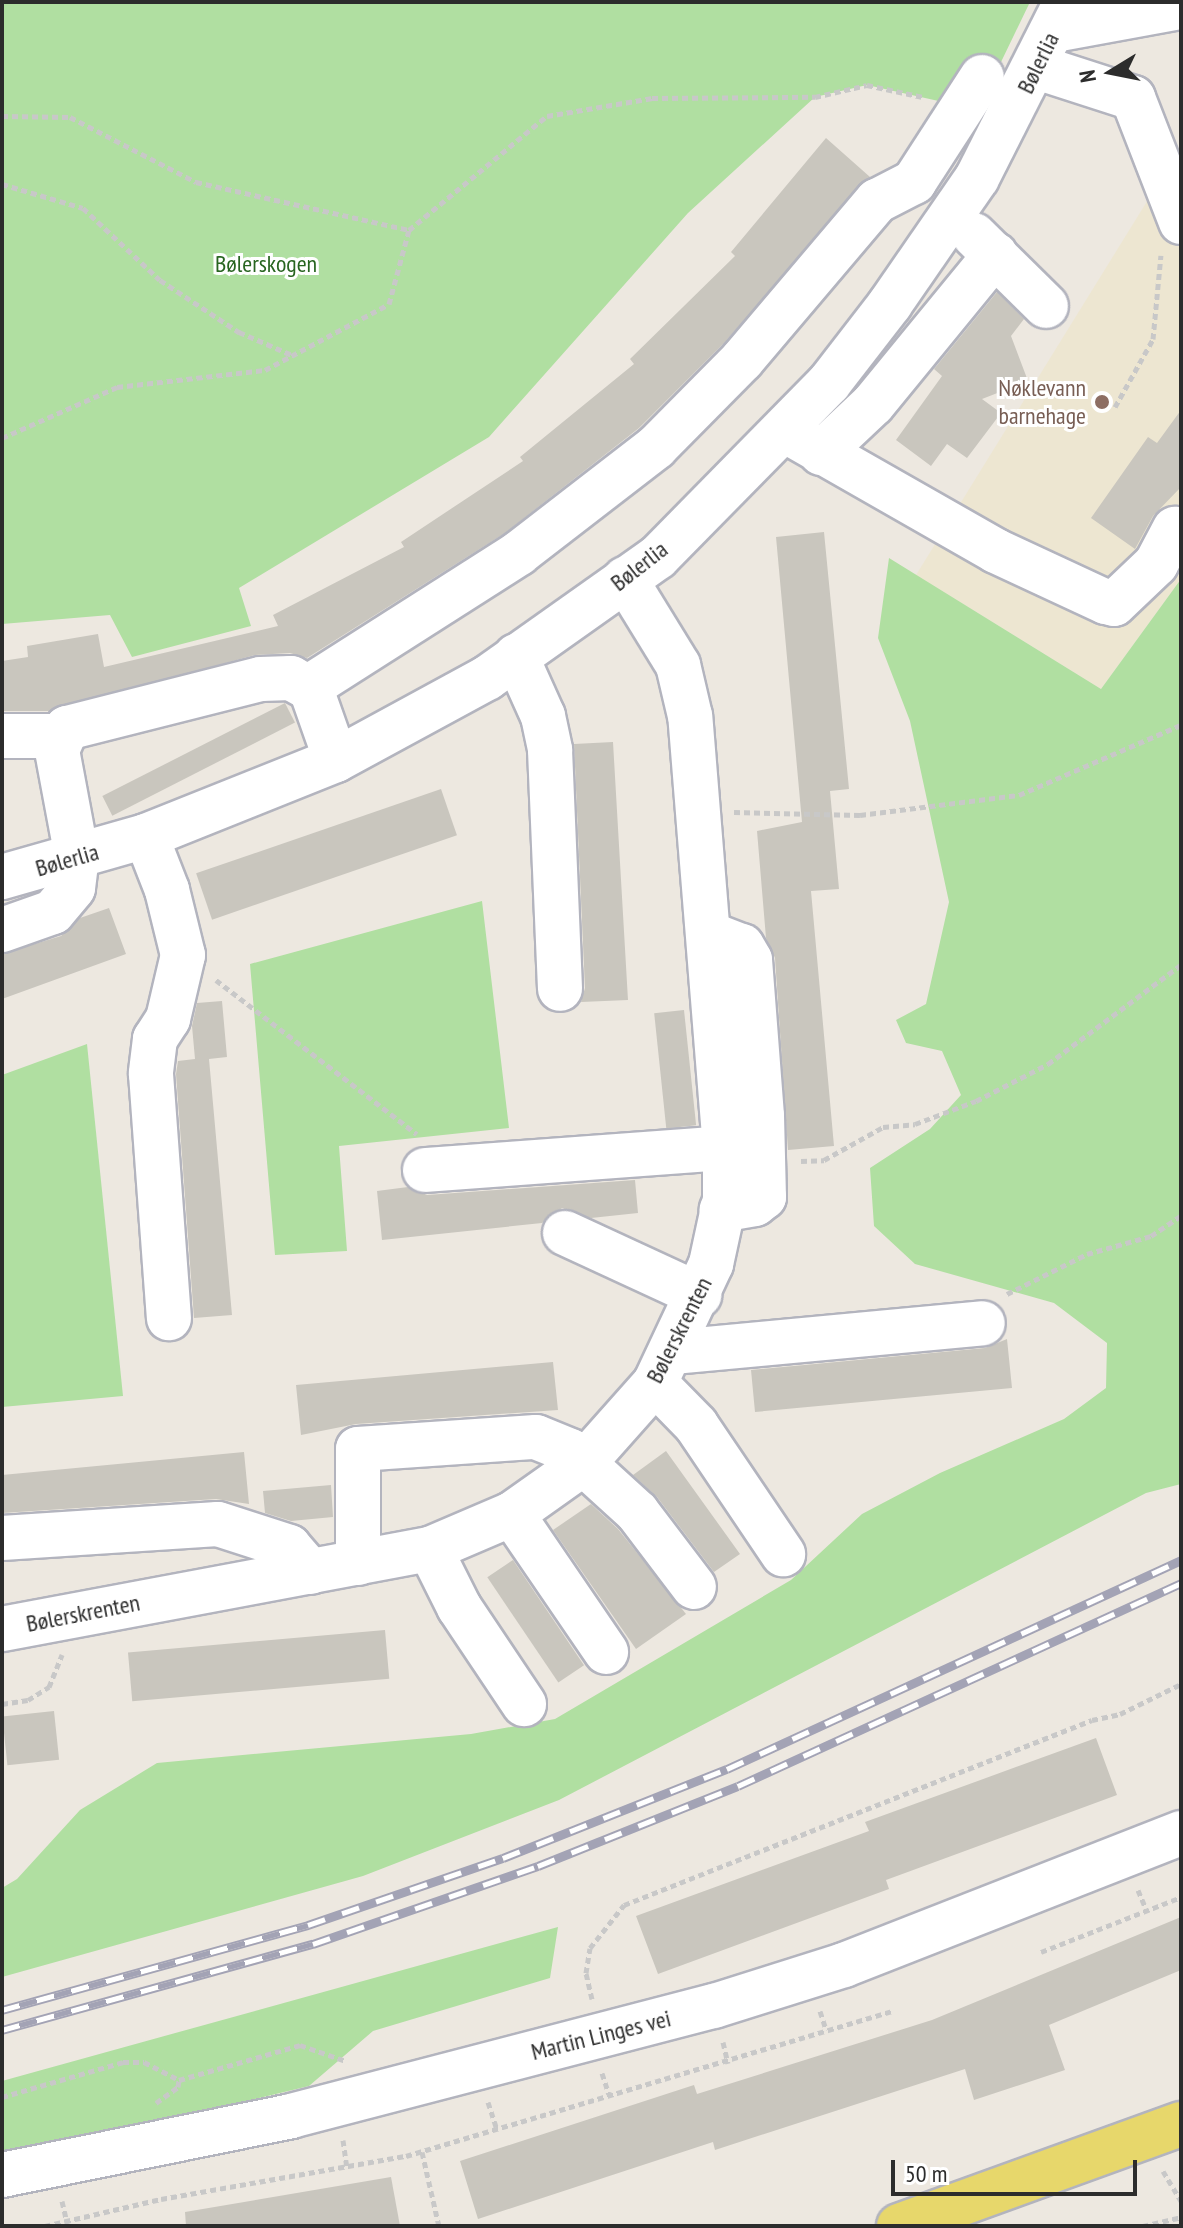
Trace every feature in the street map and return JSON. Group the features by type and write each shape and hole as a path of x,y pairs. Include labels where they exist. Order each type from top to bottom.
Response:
{"main road":[{"path":"899,2226 1181,2124"}],"street":[{"path":"1052,33 1181,7"},
{"path":"1052,33 1133,98 1175,209"},
{"name":"Bølerlia","path":"2,877 146,836 336,760 487,678 658,557 829,383 948,220 1052,33"},
{"path":"309,687 519,553 656,447 742,360 877,201 914,182 972,94"},
{"path":"914,182 948,220 995,255 1046,306"},
{"path":"821,453 873,404 995,255"},
{"path":"784,430 996,551 1106,602 1114,604 1156,564 1175,529"},
{"name":"Bølerskrenten","path":"2,1629 430,1549 512,1514 584,1463 664,1368 699,1295 744,1140 710,934 690,716 678,665 625,579"},
{"path":"516,656 543,716 550,750 560,989"},
{"path":"2,930 53,912 68,899 77,857 59,765 60,736 67,728 92,718 261,679 291,678 309,687 336,760"},
{"path":"2,736 60,736"},
{"path":"146,836 167,890 183,955 168,1019 155,1039 151,1074 169,1318"},
{"path":"435,1170 744,1140"},
{"path":"565,1233 699,1295"},
{"path":"783,1554 696,1425 664,1368 981,1323"},
{"path":"358,1563 358,1449 536,1437 563,1447 637,1512 694,1587"},
{"path":"512,1514 606,1652"},
{"path":"2,1538 218,1524 289,1547 311,1572"},
{"path":"430,1549 459,1607 524,1704"},
{"name":"Martin Linges vei","path":"2,2175 291,2116 602,2035 844,1965 1181,1833"}],"path":[{"path":"2,438 117,387 265,370 389,304 409,230 547,116 652,98 815,97 867,85 972,94"},
{"path":"2,116 70,117 196,182 409,230"},
{"path":"2,184 83,208 160,280 239,332 293,355"},
{"path":"1115,407 1153,339 1162,267 1159,233 1175,209"},
{"path":"700,814 860,815 1019,795 1181,725"},
{"path":"183,955 417,1134 435,1170"},
{"path":"744,1140 788,1162 824,1160 883,1127 915,1124 976,1101 1048,1064 1181,965"},
{"path":"981,1323 1014,1288 1087,1254 1151,1236 1181,1216"},
{"path":"2,1704 28,1700 49,1687 60,1664 61,1617"},
{"path":"602,2035 586,1973 590,1948 624,1905 1092,1720 1120,1714 1181,1684"},
{"path":"1041,1952 1181,1897"},
{"path":"45,2226 422,2152 892,2011"},
{"path":"2,2097 123,2062 144,2062 179,2080 300,2045 357,2065"},
{"path":"422,2152 439,2226"},
{"path":"1160,2165 1181,2201"},
{"path":"1143,2226 1181,2217"}],"shaded area":[{"name":"Nøklevann barnehage","path":"1154,190 1181,228 1181,579 1101,689 916,575"}],"green space":[{"name":"Bølerskogen","path":"2,2 1030,2 975,116 943,102 867,85 815,97 688,213 489,437 239,588 251,626 132,657 110,615 2,624"},
{"path":"889,558 1101,689 1181,579 1181,1484 1146,1493 559,1800 363,1876 2,1977 2,1888 17,1879 80,1810 157,1763 471,1734 555,1719 791,1580 862,1514 940,1473 1064,1419 1106,1388 1107,1343 1054,1303 915,1264 874,1226 870,1168 930,1129 961,1095 942,1051 906,1043 896,1020 926,1004 949,902 910,721 878,638"},
{"path":"482,901 509,1128 339,1146 347,1251 275,1255 250,964"},
{"path":"87,1044 123,1396 2,1407 2,1075"},
{"path":"558,1927 550,1978 373,2031 309,2086 2,2160 2,2081"}],"building":[{"path":"826,138 870,177 724,343 639,428 505,533 307,658 290,653 255,655 49,711 2,711 2,661 28,657 27,646 98,634 104,667 278,626 273,615 404,547 401,542 523,461 520,457 634,364 630,359 735,256 731,252"},
{"path":"997,292 1024,319 1011,336 1028,381 982,399 1001,413 967,458 947,444 931,466 896,440 942,376 934,369"},
{"path":"1181,410 1181,487 1153,516 1135,549 1091,518 1148,437 1157,443"},
{"path":"824,532 849,789 830,791 839,889 811,891 834,1146 788,1150 775,958 766,938 757,831 802,822 776,537"},
{"path":"285,703 295,723 112,816 102,796"},
{"path":"613,742 628,1000 581,1002 585,988 574,744"},
{"path":"441,789 457,835 212,920 196,873"},
{"path":"109,908 126,954 2,999 2,954 61,936 80,918"},
{"path":"222,1001 227,1057 209,1059 232,1315 194,1318 176,1074 178,1061 195,1059 192,1026 197,1003"},
{"path":"684,1010 696,1125 666,1129 654,1013"},
{"path":"635,1180 638,1213 591,1218 562,1208 542,1223 382,1240 377,1191 408,1187 427,1195"},
{"path":"1007,1339 1012,1388 755,1412 751,1370 985,1348"},
{"path":"553,1362 558,1410 356,1424 301,1435 296,1385"},
{"path":"666,1451 740,1554 714,1572 657,1497 633,1475"},
{"path":"244,1452 249,1504 216,1499 2,1513 2,1475"},
{"path":"331,1485 333,1517 291,1521 265,1513 263,1491"},
{"path":"591,1504 618,1529 686,1614 636,1649 553,1530"},
{"path":"513,1560 584,1665 558,1683 487,1577"},
{"path":"385,1630 389,1679 132,1701 128,1652"},
{"path":"54,1711 59,1760 7,1765 2,1716"},
{"path":"1096,1738 1117,1795 886,1880 889,1889 658,1974 636,1916 869,1831 865,1822"},
{"path":"1181,1917 1181,1970 1049,2025 1065,2070 974,2100 965,2069 715,2150 713,2142 478,2219 460,2161 694,2085 697,2094 932,2020"},
{"path":"391,2177 400,2226 186,2226 185,2212"}],"railway":[{"path":"2,2010 308,1925 503,1858 727,1769 1181,1560"},
{"path":"2,2030 313,1944 538,1866 738,1786 1181,1583"}],"place":[{"name":"Nøklevann barnehage","path":"1102,402"}]}
